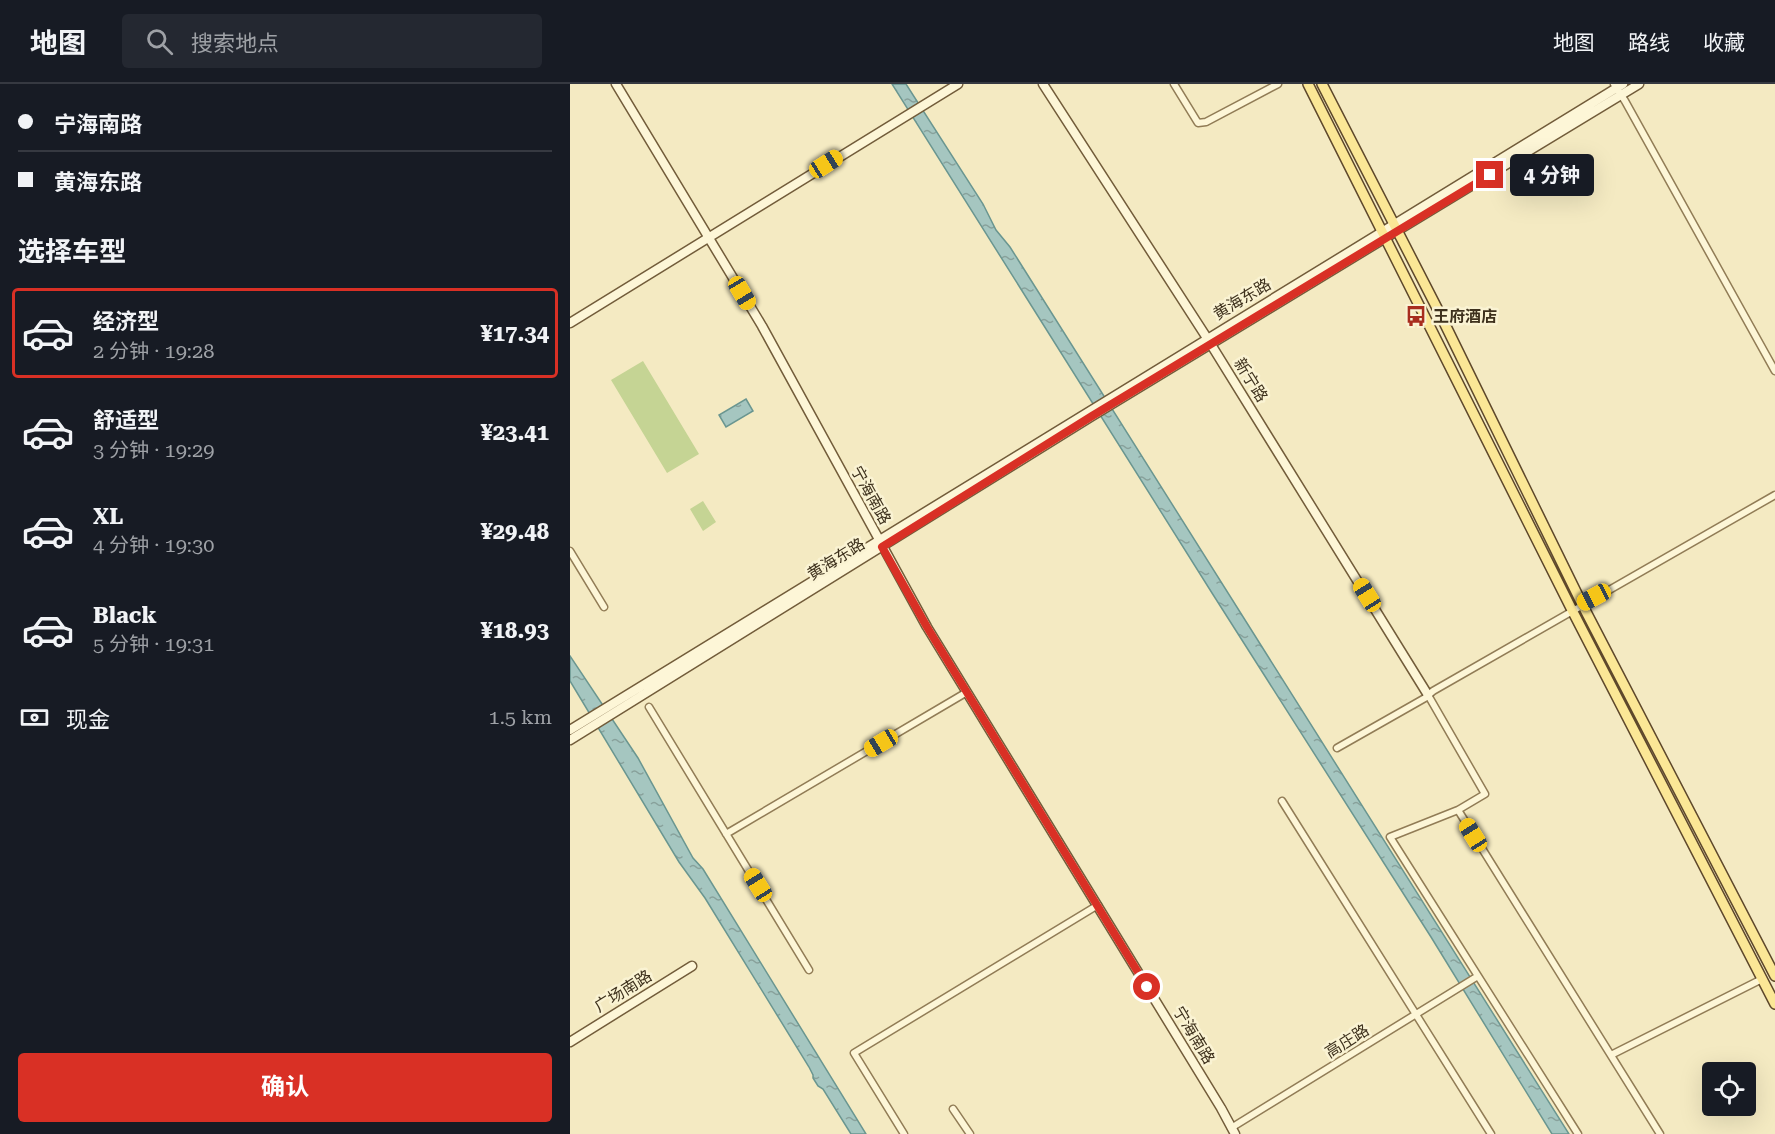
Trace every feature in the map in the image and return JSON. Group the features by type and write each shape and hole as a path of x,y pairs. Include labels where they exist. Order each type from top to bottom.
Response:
{"main road":[{"path":"1308,84 1572,610 1775,1005"},
{"path":"1322,84 1582,604 1772,964 1775,976"}],"street":[{"name":"宁海南路","path":"616,84 762,326 927,627 1098,905 1233,1131"},
{"path":"570,323 958,84"},
{"name":"新宁路","path":"1043,84 1209,341 1428,695"},
{"path":"1174,84 1198,123 1206,122 1278,84"},
{"name":"黄海东路","path":"570,740 588,724 1090,413 1396,228 1618,88 1639,84"},
{"path":"1618,88 1775,371"},
{"path":"1337,748 1582,604 1775,495"},
{"path":"570,551 604,607"},
{"path":"726,834 967,692"},
{"path":"1428,695 1485,794 1458,810 1390,837 1578,1134"},
{"path":"649,707 809,970"},
{"name":"黄海东路","path":"570,730 588,724"},
{"path":"1282,801 1491,1134"},
{"path":"1458,810 1660,1134"},
{"path":"904,1134 854,1053 1098,905"},
{"name":"广场南路","path":"570,1042 692,966"},
{"name":"高庄路","path":"1233,1131 1477,977"},
{"path":"1611,1055 1762,979"},
{"path":"953,1109 970,1134"}],"green space":[{"path":"643,361 699,454 667,473 611,380"},
{"path":"703,501 716,522 703,531 690,509"}],"water":[{"path":"892,84 906,84 983,204 996,230 1010,247 1569,1134 1552,1134 1431,937"},
{"path":"746,399 753,411 726,427 719,415"},
{"path":"570,656 638,758 693,858 703,869 866,1134 851,1134 823,1089 818,1086 809,1067 705,898 679,862 570,681"}],"place":[{"name":"王府酒店","path":"1416,316"}],"route":[{"path":"1147,987 904,589 882,547 1092,416 1490,175"}]}
